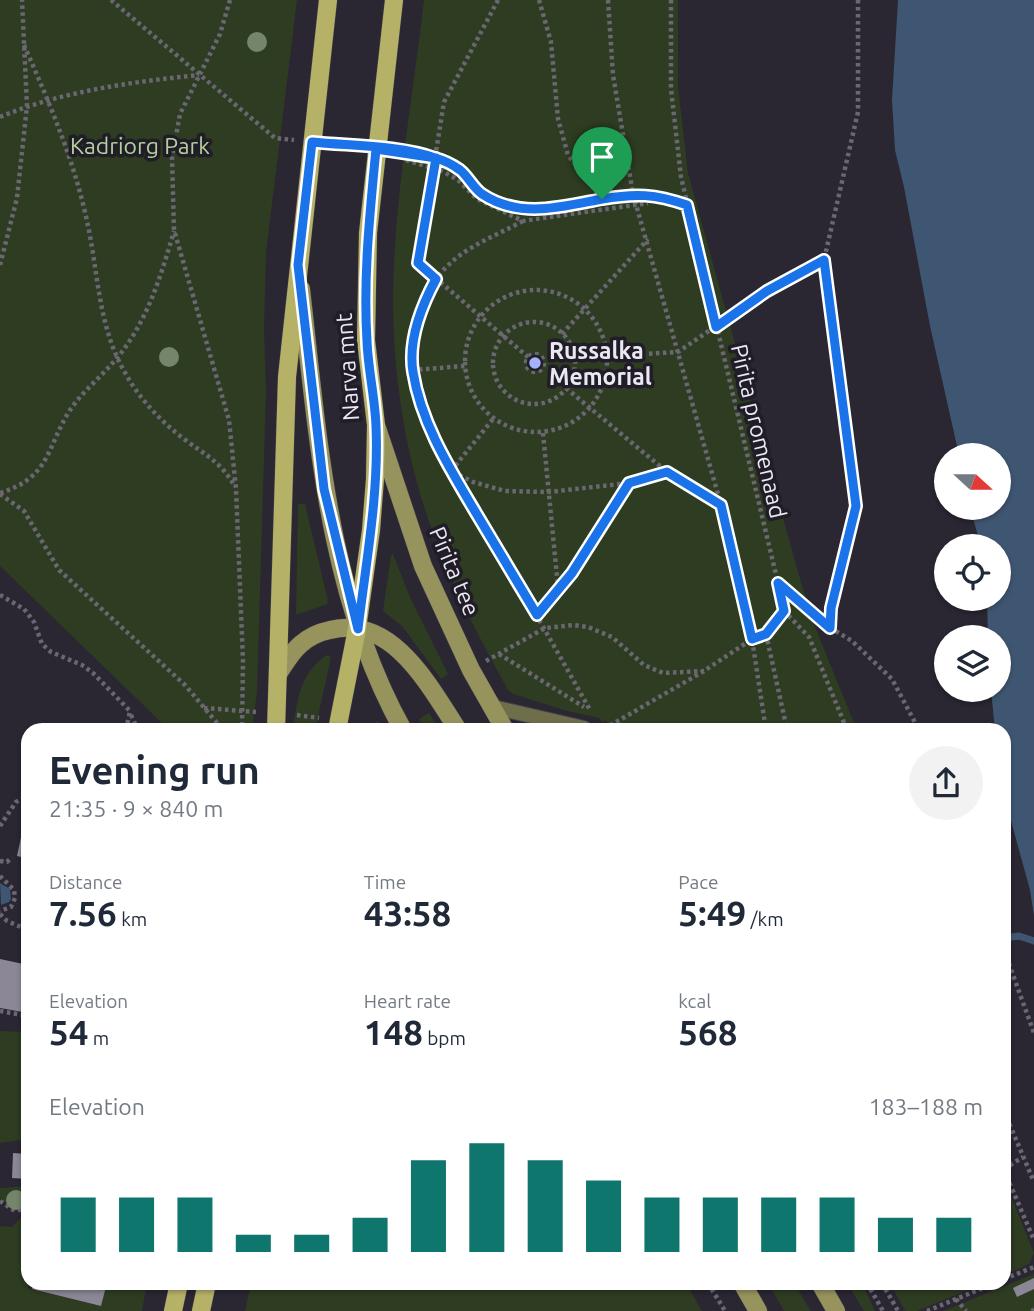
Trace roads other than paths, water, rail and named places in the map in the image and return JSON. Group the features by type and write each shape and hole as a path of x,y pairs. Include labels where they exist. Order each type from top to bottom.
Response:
{"main road":[{"path":"272,719 278,674 284,436 298,265 328,0"},
{"name":"Narva mnt","path":"339,723 358,629 371,530 376,425 366,340 368,233 394,0"},
{"path":"298,265 324,489 358,629 400,723"},
{"name":"Pirita tee","path":"376,425 423,566 471,670 501,723"},
{"path":"278,674 301,643 320,632 340,627 358,629 381,637 401,652 420,674 453,723"},
{"path":"173,1311 178,1290"},
{"path":"201,1311 205,1290"},
{"path":"747,1290 758,1311"},
{"path":"824,1290 836,1311"}],"lane":[{"path":"493,707 566,723"}],"water":[{"path":"898,0 1034,0 1034,916 1030,890 1011,821 1011,723 994,723 992,702 1011,702 1011,625 988,625 987,611 1011,611 1011,534 978,534 973,520 1012,520 1012,443 956,443 895,150 892,100"},
{"path":"0,883 10,889 11,899 1,905"}],"waterway":[{"path":"1011,937 1019,936 1034,941"}],"place":[{"name":"Russalka Memorial","path":"535,363"}],"park label":[{"name":"Kadriorg Park","path":"140,145"}]}
